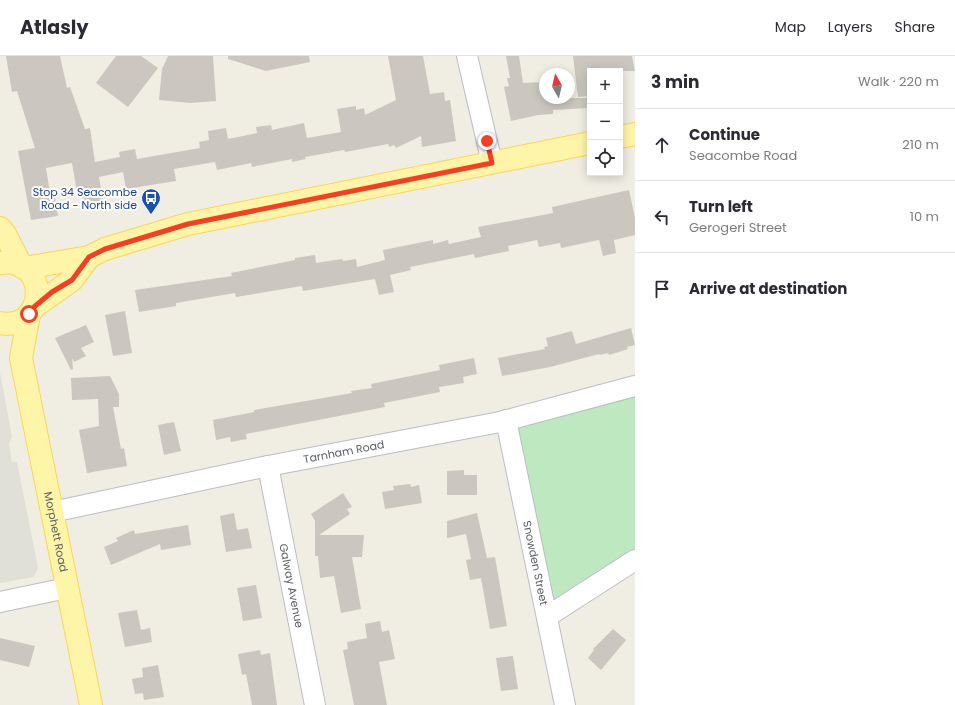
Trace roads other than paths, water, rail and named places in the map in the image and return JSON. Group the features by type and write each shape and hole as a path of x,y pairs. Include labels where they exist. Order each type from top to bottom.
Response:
{"main road":[{"path":"623,136 635,134"},
{"path":"0,264 11,263 23,267 89,257 105,249 188,224 587,144"},
{"path":"0,228 5,234 23,267"},
{"path":"0,323 16,322 72,280 89,257"},
{"name":"Morphett Road","path":"23,267 36,283 38,293 32,310 22,358 91,705"},
{"name":"Morphett Road","path":"0,330 22,358"}],"street":[{"path":"467,56 492,163"},
{"name":"Tarnham Road","path":"52,512 268,466 506,420 635,386"},
{"name":"Snowden Street","path":"506,420 548,616 565,705"},
{"name":"Galway Avenue","path":"268,466 315,705"},
{"path":"548,616 635,560"},
{"path":"0,602 67,588"}],"place":[{"name":"Stop 34 Seacombe Road - North side","path":"151,215"}]}
